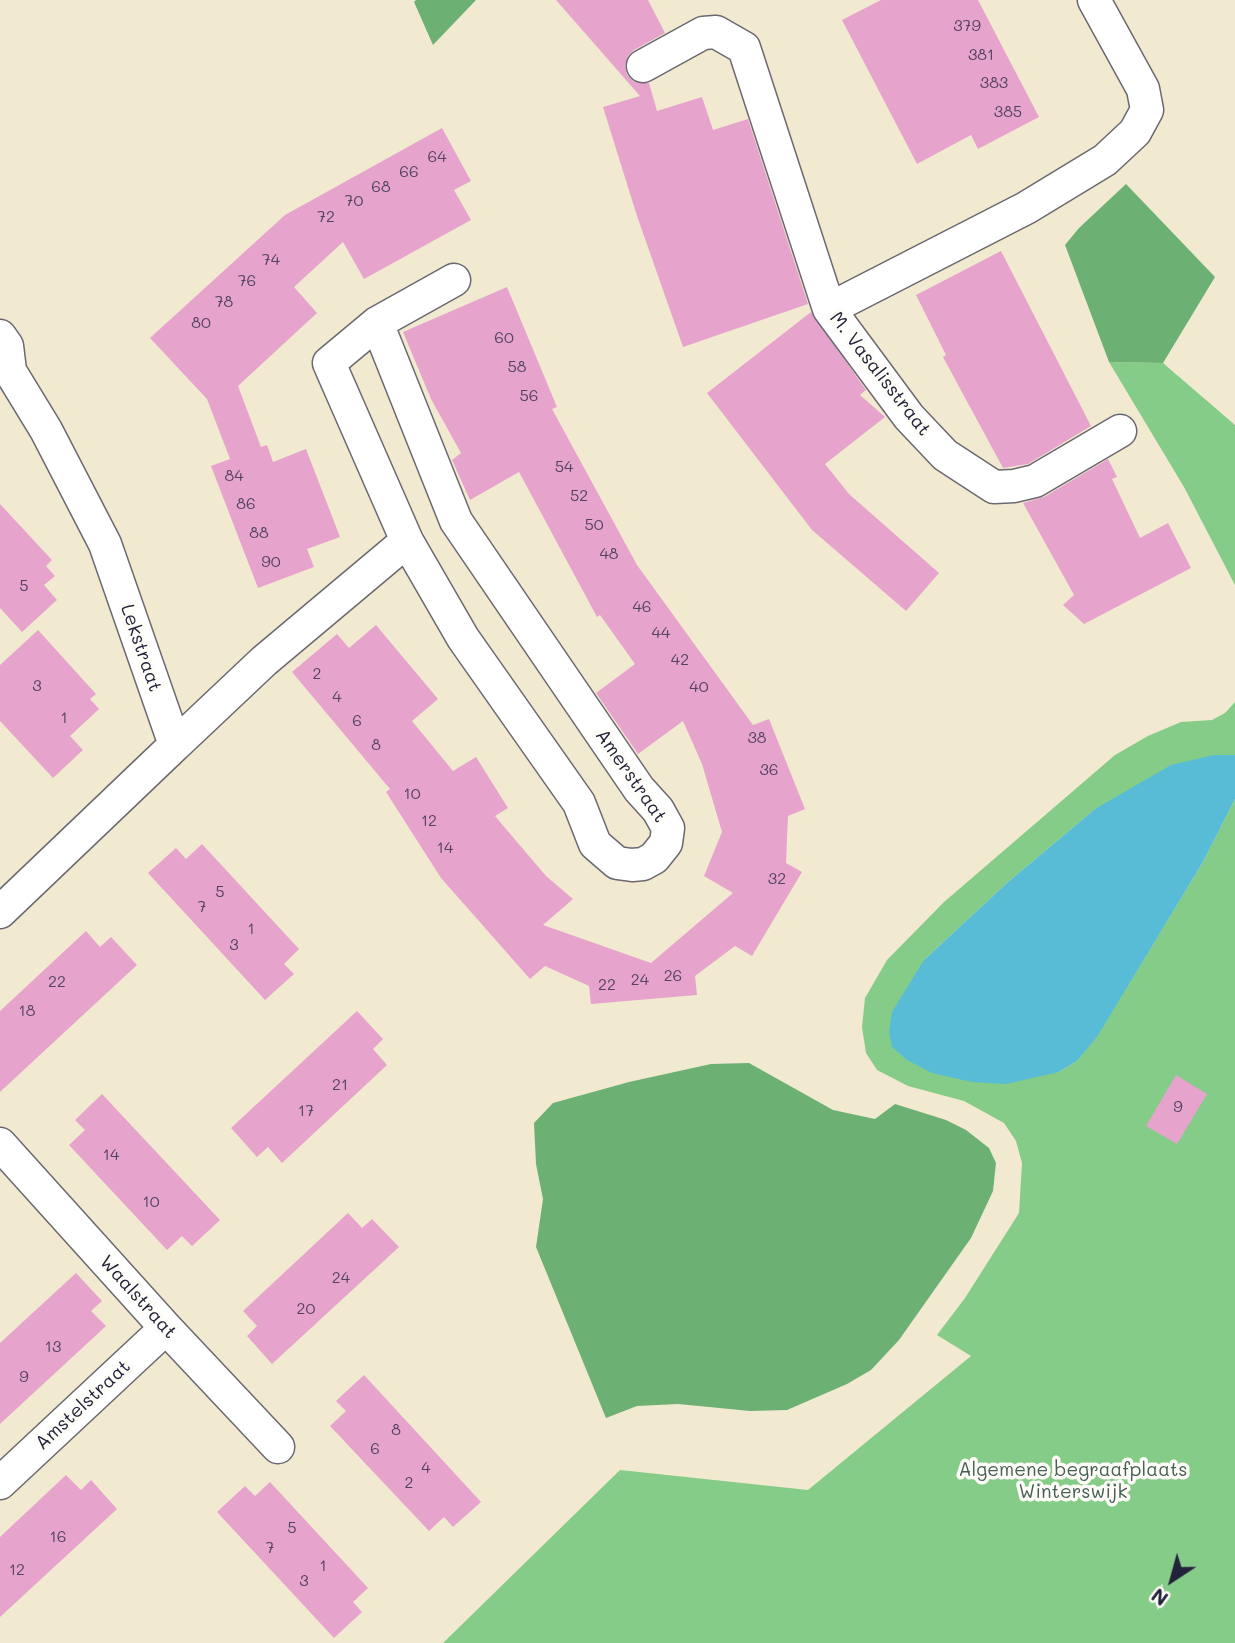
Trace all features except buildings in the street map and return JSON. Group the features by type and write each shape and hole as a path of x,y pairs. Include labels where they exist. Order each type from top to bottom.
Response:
{"street":[{"path":"829,309 1026,208 1105,160 1135,132 1147,110 1143,89 1094,0"},
{"name":"M. Vasalisstraat","path":"643,66 703,33 716,32 744,48 829,309 909,417 945,455 994,488 1014,486 1035,481 1121,431"},
{"name":"Amerstraat","path":"377,323 456,521 668,828 666,843 654,858 643,864 617,863 595,844 579,803 463,638 407,541 329,363 377,323 454,280"},
{"name":"Lekstraat","path":"0,336 7,346 10,371 46,429 105,544 174,745"},
{"path":"0,912 264,661 407,541"},
{"name":"Waalstraat","path":"0,1144 278,1447"},
{"name":"Amstelstraat","path":"0,1483 166,1328"}],"green space":[{"path":"476,0 433,45 414,2"},
{"path":"1126,184 1215,277 1163,363 1109,362 1065,245 1079,228"},
{"path":"1109,362 1163,363 1235,425 1235,585 1184,487"},
{"name":"Algemene begraafplaats Winterswijk","path":"1235,702 1235,755 1214,755 1095,809 1008,882 924,960 1038,1075 1059,1072 1077,1061 1097,1036 1203,862 1235,799 1235,1643 443,1643 620,1470 808,1490 971,1356 937,1335 965,1298 1019,1213 1022,1163 1016,1141 1004,1123 964,1101 908,1086 877,1070 866,1053 862,1027 865,998 887,960 944,902 1115,755 1148,736 1181,722 1212,720 1225,713"},
{"path":"749,1063 833,1110 875,1119 895,1104 946,1120 966,1130 989,1148 996,1163 993,1191 971,1238 899,1340 871,1370 847,1384 787,1410 750,1411 678,1404 637,1406 606,1418 536,1247 543,1199 536,1164 534,1123 553,1103 629,1082 711,1064"}],"water":[{"path":"1214,755 1235,755 1235,799 1203,862 1097,1037 1077,1061 1059,1072 1006,1084 972,1082 932,1073 907,1060 892,1047 889,1032 892,1012 924,960 1008,882 1095,809 1171,765"}]}
